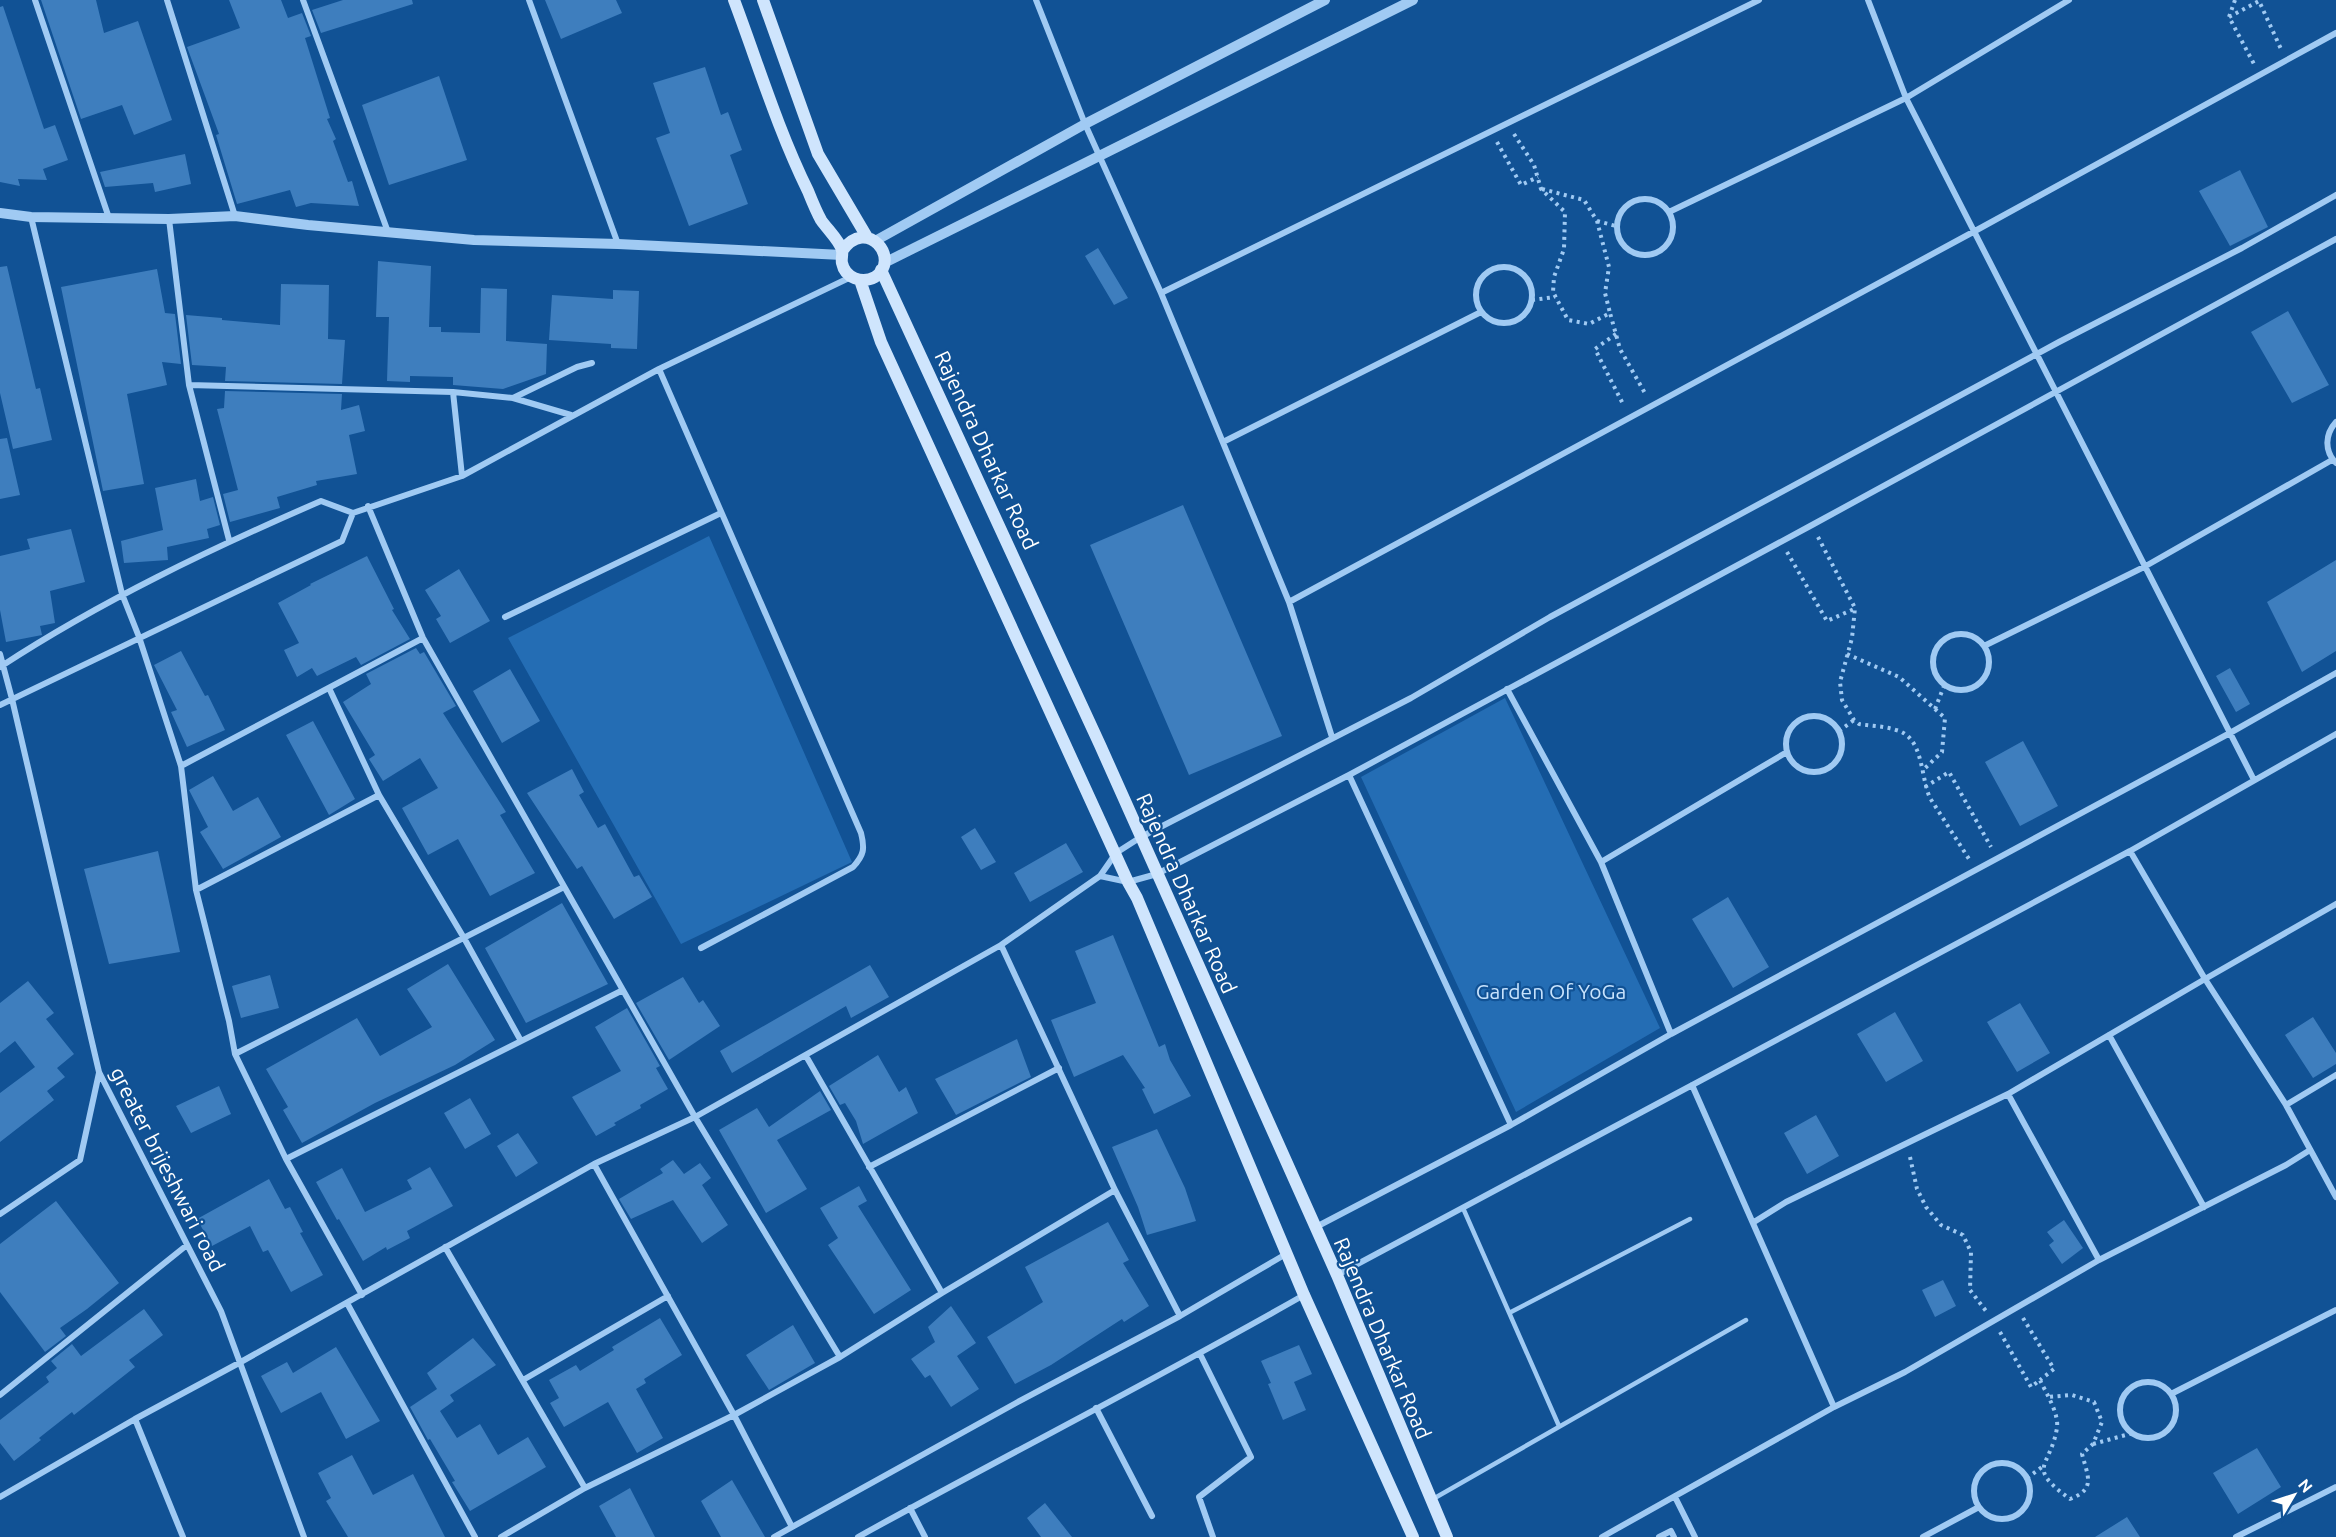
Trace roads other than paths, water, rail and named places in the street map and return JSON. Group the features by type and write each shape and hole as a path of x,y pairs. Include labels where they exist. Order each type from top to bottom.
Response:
{"main road":[{"path":"734,0 791,157 821,219 842,253"},
{"name":"Rajendra Dharkar Road","path":"763,0 818,154 871,239 884,254 883,267 1081,702 1337,1275 1447,1537"},
{"path":"871,239 857,237 848,242 842,253 845,271 856,278 881,342 1137,898 1286,1254 1413,1537"},
{"path":"856,278 876,276 883,267"}],"street":[{"path":"35,0 109,218"},
{"path":"167,0 234,216"},
{"path":"303,0 388,232"},
{"path":"529,0 618,244"},
{"path":"1036,0 1085,124 1161,293 1289,602 1332,737"},
{"path":"871,239 1085,124 1325,0"},
{"path":"883,267 1099,154 1413,0"},
{"path":"1161,293 1759,0"},
{"path":"1868,0 1906,98 2254,780"},
{"path":"1669,212 1906,98 2069,0"},
{"path":"1289,602 2336,33"},
{"path":"0,1497 135,1419 347,1304 594,1164 695,1117 1001,945 1100,876 1116,853 1141,837 1411,698 1550,617 2038,354 2242,248 2336,195"},
{"path":"1639,199 1649,199 1658,202 1669,212 1673,233 1670,241 1656,253 1647,255 1629,250 1622,244 1616,226 1623,208 1639,199"},
{"path":"0,213 31,217 169,219 234,216 474,240 842,253"},
{"path":"31,217 122,594 139,637 180,766 196,890 230,1021 235,1054 286,1159 362,1295"},
{"path":"169,219 189,385 229,540"},
{"path":"1100,876 1128,882 1157,874 1508,689 2336,239"},
{"path":"1499,267 1517,269 1530,283 1532,300 1529,309 1515,321 1497,322 1481,312 1477,303 1478,285 1483,276 1499,267"},
{"path":"0,705 342,541 354,513 368,506 462,476 659,369 856,278"},
{"path":"1224,442 1481,312"},
{"path":"513,398 577,367 592,363"},
{"path":"659,369 861,833 864,848 862,858 853,867 701,948"},
{"path":"189,385 453,392 513,398 571,416"},
{"path":"453,392 462,476"},
{"path":"1984,646 2144,567 2334,462 2327,442 2328,433 2336,422"},
{"path":"1,666 122,594 229,540 321,501 354,513"},
{"path":"368,506 423,638 695,1117 840,1357"},
{"path":"506,617 721,513"},
{"path":"1964,634 1973,637 1984,646 1989,659 1988,668 1980,684 1962,690 1944,686 1933,670 1934,652 1939,644 1946,638 1964,634"},
{"path":"180,766 423,638"},
{"name":"greater brijeshwari road","path":"0,654 99,1072 221,1311 304,1537"},
{"path":"1316,1228 1511,1125 1671,1034 2230,733 2336,673"},
{"path":"329,688 379,795 464,938 521,1041"},
{"path":"1508,689 1601,862 1671,1034"},
{"path":"1818,716 1834,724 1839,731 1842,749 1839,758 1825,770 1816,772 1798,767 1787,752 1788,733 1800,719 1818,716"},
{"path":"1337,1275 2130,851 2336,734"},
{"path":"1601,862 1787,752"},
{"path":"1349,774 1511,1125"},
{"path":"196,890 379,795"},
{"path":"2130,851 2205,979 2286,1105 2336,1197"},
{"path":"235,1054 564,887"},
{"path":"1754,1222 1786,1202 2008,1094 2336,904"},
{"path":"1001,945 1116,1190 1180,1316"},
{"path":"286,1159 623,990"},
{"path":"2109,1035 2204,1207"},
{"path":"806,1056 942,1293"},
{"path":"869,1167 1059,1068"},
{"path":"0,1214 80,1160 99,1072"},
{"path":"2286,1105 2336,1075"},
{"path":"1692,1085 1834,1407"},
{"path":"2008,1094 2099,1260"},
{"path":"1602,1537 1834,1407 1905,1372 2099,1260 2286,1165 2310,1150"},
{"path":"594,1164 734,1415 792,1527"},
{"path":"501,1537 585,1488 734,1415 840,1357 942,1293 1116,1190"},
{"path":"0,1395 188,1245"},
{"path":"445,1247 585,1488"},
{"path":"774,1537 1180,1316 1286,1254"},
{"path":"858,1537 1200,1354 1304,1294"},
{"path":"523,1380 668,1296"},
{"path":"347,1304 476,1537"},
{"path":"2172,1394 2336,1310"},
{"path":"1200,1354 1251,1457 1199,1497 1213,1537"},
{"path":"2143,1382 2161,1384 2172,1394 2176,1416 2167,1431 2150,1438 2141,1437 2133,1433 2121,1418 2120,1409 2127,1392 2134,1385 2143,1382"},
{"path":"1096,1408 1152,1516"},
{"path":"135,1419 183,1537"},
{"path":"2006,1463 2022,1471 2028,1478 2030,1496 2021,1512 2013,1517 1995,1518 1979,1508 1974,1490 1980,1472 1988,1466 2006,1463"},
{"path":"2236,1537 2336,1487"},
{"path":"1675,1497 1695,1537"},
{"path":"910,1508 925,1537"},
{"path":"1923,1537 1979,1508"},
{"path":"1659,1537 1671,1531 1674,1537"}],"lane":[{"path":"1463,1208 1511,1312 1559,1426"},
{"path":"1511,1312 1690,1219"},
{"path":"1431,1500 1746,1320"}],"park label":[{"name":"Garden Of YoGa","path":"1551,991"}]}
